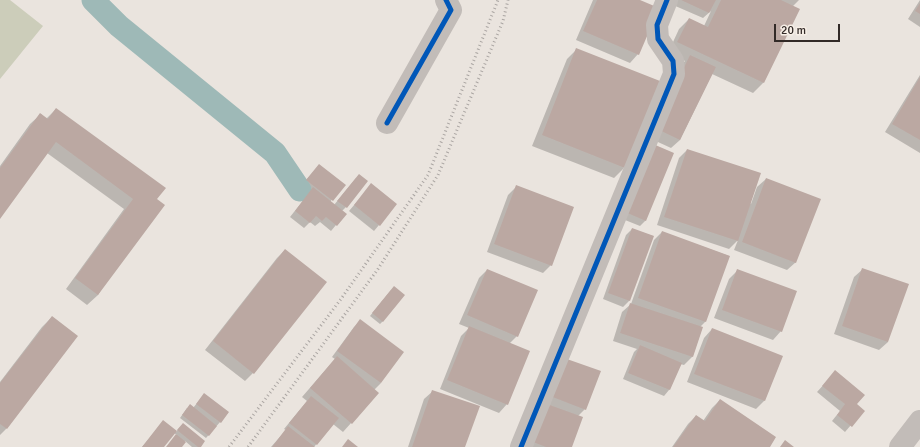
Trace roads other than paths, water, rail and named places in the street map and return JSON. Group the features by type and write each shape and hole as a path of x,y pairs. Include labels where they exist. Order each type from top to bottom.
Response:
{"street":[{"path":"387,123 451,10 446,0"},
{"path":"521,447 674,74 673,61 658,39 657,24 667,0"},
{"path":"900,447 920,421"}],"waterway":[{"path":"93,0 119,26 275,153 300,190"}],"railway":[{"path":"229,447 341,299 428,175 498,0"},
{"path":"248,447 378,269 438,175 503,21 508,0"}]}
